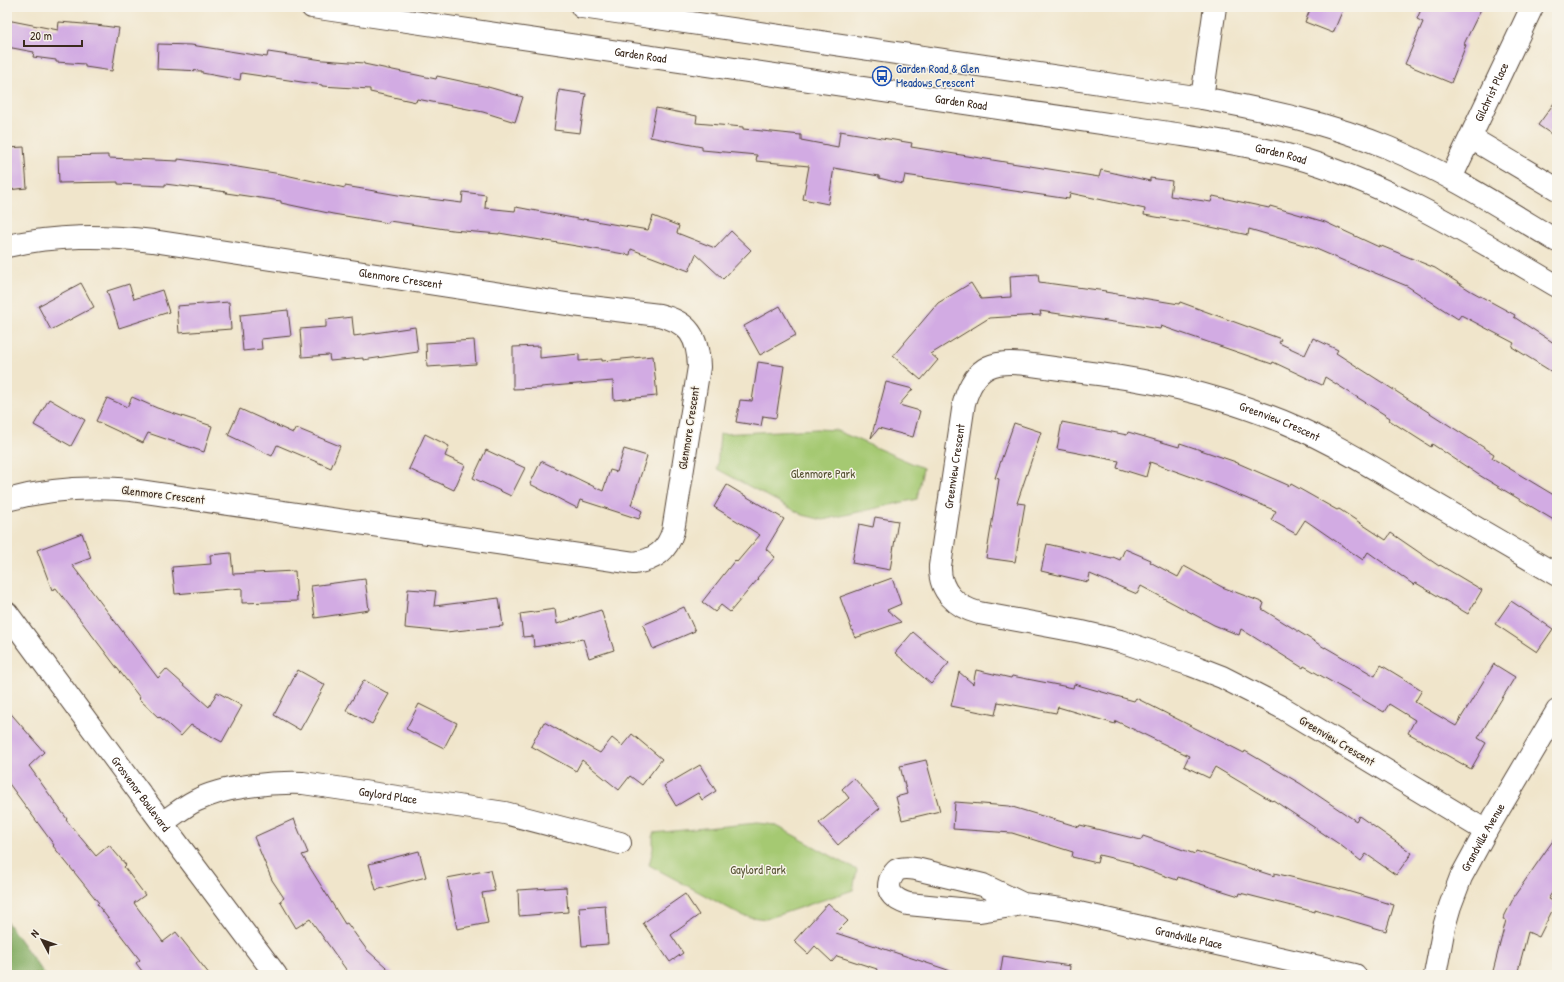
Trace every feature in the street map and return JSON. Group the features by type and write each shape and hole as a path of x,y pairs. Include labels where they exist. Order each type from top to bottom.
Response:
{"street":[{"name":"Garden Road","path":"312,7 1176,134 1292,156 1329,168 1388,192 1456,226 1557,286"},
{"path":"582,7 1202,98 1281,114 1335,129 1390,148 1451,178 1557,241"},
{"path":"1202,98 1215,7"},
{"name":"Gilchrist Place","path":"1451,178 1532,7"},
{"path":"1470,138 1557,189"},
{"name":"Glenmore Crescent","path":"7,246 47,239 79,237 115,236 153,240 573,305 659,315 681,323 689,331 696,342 699,367 673,530 670,540 662,552 650,560 642,562 626,562 132,490 74,488 24,495 7,500"},
{"name":"Greenview Crescent","path":"1486,830 1281,707 1222,677 1191,664 1120,641 1082,632 979,613 962,607 954,601 947,594 942,584 940,566 964,403 967,392 979,374 987,368 997,363 1019,363 1147,382 1220,400 1266,415 1296,427 1335,446 1557,575"},
{"name":"Grosvenor Boulevard","path":"7,613 276,975"},
{"name":"Grandville Avenue","path":"1435,975 1442,934 1450,906 1461,877 1486,830 1557,711"},
{"name":"Gaylord Place","path":"162,823 194,801 214,794 262,784 283,782 303,783 505,813 620,844"},
{"name":"Grandville Place","path":"1023,904 983,885 916,869 906,868 897,870 892,876 890,882 889,890 892,896 899,901 908,904 980,911 1023,904 1061,908 1355,975"}],"green space":[{"name":"Glenmore Park","path":"817,429 835,430 923,468 917,499 823,520 803,515 717,469 720,434"},
{"name":"Gaylord Park","path":"757,823 775,825 857,870 853,890 766,919 743,916 649,865 653,849 653,833"},
{"path":"7,922 45,975 7,975"}],"building":[{"path":"1311,7 1344,7 1333,33 1305,22"},
{"path":"1422,7 1482,7 1464,44 1466,45 1451,83 1405,64 1423,22 1417,19"},
{"path":"7,20 58,30 59,22 119,28 112,71 85,67 85,64 56,62 56,60 33,57 34,52 7,47"},
{"path":"158,44 191,45 267,57 268,52 323,60 364,63 436,79 437,76 488,87 523,97 515,122 483,112 417,99 416,102 370,92 370,89 322,86 241,73 240,80 202,73 202,71 157,69"},
{"path":"559,90 586,94 580,133 554,130"},
{"path":"1557,99 1557,138 1538,125"},
{"path":"656,108 697,116 696,123 743,127 743,129 801,135 801,140 838,147 840,131 912,143 911,147 1099,177 1101,170 1150,181 1150,178 1172,181 1170,196 1211,202 1213,196 1269,208 1270,206 1325,222 1379,247 1379,245 1435,268 1471,291 1515,315 1514,317 1557,345 1557,375 1512,347 1514,343 1461,315 1458,319 1407,286 1314,248 1249,229 1248,235 1192,223 1144,215 1145,209 1070,193 1069,199 905,175 903,184 879,178 879,176 834,168 828,204 803,199 809,166 756,161 757,155 702,150 702,147 650,137"},
{"path":"24,147 27,188 7,190 7,148"},
{"path":"108,155 108,158 178,161 178,159 225,165 281,174 345,188 345,186 398,195 462,203 463,192 486,195 485,208 515,211 516,207 583,220 648,230 653,216 679,226 677,233 715,248 731,231 751,250 723,279 696,254 689,271 631,249 630,255 499,233 452,230 389,221 388,223 333,214 281,203 281,201 226,193 227,192 165,184 165,186 118,184 118,182 59,183 58,156"},
{"path":"1038,274 1039,282 1106,291 1105,292 1179,304 1180,302 1281,339 1279,343 1305,355 1313,338 1338,350 1336,353 1494,454 1492,458 1557,497 1557,522 1479,475 1432,444 1431,447 1389,420 1390,418 1325,377 1322,385 1273,362 1272,364 1161,326 1160,329 1040,311 1041,315 989,318 931,354 938,360 921,380 893,356 938,303 971,283 981,299 1011,297 1010,276"},
{"path":"81,283 94,307 51,330 38,306"},
{"path":"129,284 134,299 162,290 169,312 119,328 107,291"},
{"path":"229,302 231,329 179,333 177,306"},
{"path":"780,306 796,335 760,355 744,326"},
{"path":"288,310 291,336 261,339 262,349 243,351 240,315"},
{"path":"352,317 354,336 415,327 418,352 363,360 363,358 330,361 329,355 302,357 300,329 326,327 326,320"},
{"path":"474,340 476,364 427,367 426,343"},
{"path":"540,346 540,358 579,354 579,361 602,359 602,361 653,356 657,396 614,400 613,381 541,388 513,389 513,347"},
{"path":"758,362 784,366 776,418 763,416 761,426 736,422 740,400 752,401"},
{"path":"886,382 913,389 899,405 920,411 913,437 879,428 871,438"},
{"path":"132,397 157,408 212,426 204,452 148,433 143,443 96,421 107,398 127,407"},
{"path":"49,399 85,420 71,446 34,425"},
{"path":"240,409 293,433 296,428 340,446 331,468 277,445 272,456 228,435"},
{"path":"1062,422 1127,435 1128,432 1179,447 1180,443 1233,461 1290,486 1291,484 1337,510 1339,509 1386,540 1391,533 1439,566 1440,565 1482,590 1468,614 1416,583 1414,585 1368,552 1363,560 1305,520 1296,534 1271,520 1276,511 1217,486 1150,462 1146,477 1117,468 1119,461 1057,449"},
{"path":"1014,423 1041,432 1017,503 1025,504 1015,562 986,558 999,479 995,478"},
{"path":"425,434 449,446 445,456 465,465 454,490 409,469"},
{"path":"624,449 647,456 631,505 642,511 639,519 580,500 577,508 530,484 541,461 603,491 610,470 617,472"},
{"path":"486,450 525,468 511,496 473,478"},
{"path":"727,485 784,519 766,549 775,557 730,612 721,605 715,612 702,602 735,560 737,562 760,535 714,507"},
{"path":"875,517 898,521 890,570 852,563 859,524 873,527"},
{"path":"82,533 91,558 72,565 158,678 166,669 209,707 217,692 242,706 222,742 191,725 181,736 160,717 159,718 139,699 140,698 56,588 52,590 37,550"},
{"path":"1047,544 1112,559 1113,557 1120,560 1125,549 1151,560 1150,562 1178,577 1184,566 1222,587 1264,603 1262,609 1325,648 1375,676 1381,665 1422,690 1415,702 1456,726 1494,664 1515,677 1478,738 1486,743 1471,769 1408,733 1415,720 1389,704 1384,712 1304,666 1303,668 1241,629 1239,635 1214,625 1141,586 1137,594 1090,574 1088,582 1041,571"},
{"path":"231,553 233,574 295,571 297,601 242,603 242,588 175,594 172,567 211,564 210,555"},
{"path":"892,578 901,604 887,610 901,622 855,638 840,597"},
{"path":"365,579 369,610 315,618 311,586"},
{"path":"408,589 436,591 434,606 499,598 503,626 446,632 405,628"},
{"path":"1511,601 1553,629 1537,652 1495,624"},
{"path":"684,607 695,631 653,649 643,625"},
{"path":"555,609 557,624 601,610 614,650 589,658 583,639 534,647 533,636 523,637 520,614"},
{"path":"913,632 949,663 931,684 895,653"},
{"path":"298,670 325,685 300,730 274,715"},
{"path":"976,670 1011,678 1012,676 1073,688 1074,684 1134,701 1136,698 1244,753 1245,751 1301,784 1356,821 1359,816 1412,853 1396,875 1366,854 1361,861 1339,844 1273,800 1272,801 1215,767 1209,778 1184,766 1189,756 1116,721 1115,724 1058,707 1056,713 998,702 995,715 951,706 959,672 973,684"},
{"path":"364,680 389,694 372,724 346,710"},
{"path":"419,704 457,723 444,748 406,729"},
{"path":"7,709 44,752 29,766 67,819 66,820 96,856 109,845 126,865 124,867 145,895 134,903 163,942 176,932 210,975 145,975 136,963 140,960 97,904 99,903 53,846 54,845 7,781"},
{"path":"544,722 600,753 612,738 622,746 632,734 662,759 642,785 630,776 619,790 582,760 576,771 531,746"},
{"path":"926,760 940,811 902,820 896,797 907,794 900,766"},
{"path":"700,765 716,791 702,800 698,793 676,806 664,786"},
{"path":"854,778 880,808 838,845 819,823 849,798 842,789"},
{"path":"955,802 1009,806 1079,827 1080,825 1141,840 1143,836 1195,854 1196,851 1274,876 1274,873 1337,888 1394,905 1386,931 1315,910 1315,912 1240,893 1239,896 1178,877 1177,880 1133,865 1133,863 1099,855 1097,863 1072,857 1073,852 1012,833 953,829"},
{"path":"294,819 308,853 302,855 345,924 347,923 367,950 395,975 350,975 310,919 296,928 280,901 284,898 272,880 254,837"},
{"path":"1557,835 1557,885 1548,899 1556,903 1539,937 1528,932 1517,975 1492,975 1506,920 1503,919 1515,895"},
{"path":"419,851 426,877 376,890 369,864"},
{"path":"490,870 495,891 482,893 488,923 457,929 447,878"},
{"path":"566,887 568,912 519,916 518,890"},
{"path":"685,894 699,915 671,935 683,953 670,962 643,923"},
{"path":"828,903 848,921 836,933 954,972 954,975 875,975 877,969 837,956 832,962 815,946 808,954 794,941"},
{"path":"605,905 608,944 582,946 579,907"},
{"path":"1003,956 1070,966 1069,975 1000,975"}],"place":[{"name":"Garden Road & Glen Meadows Crescent","path":"882,76"}]}
